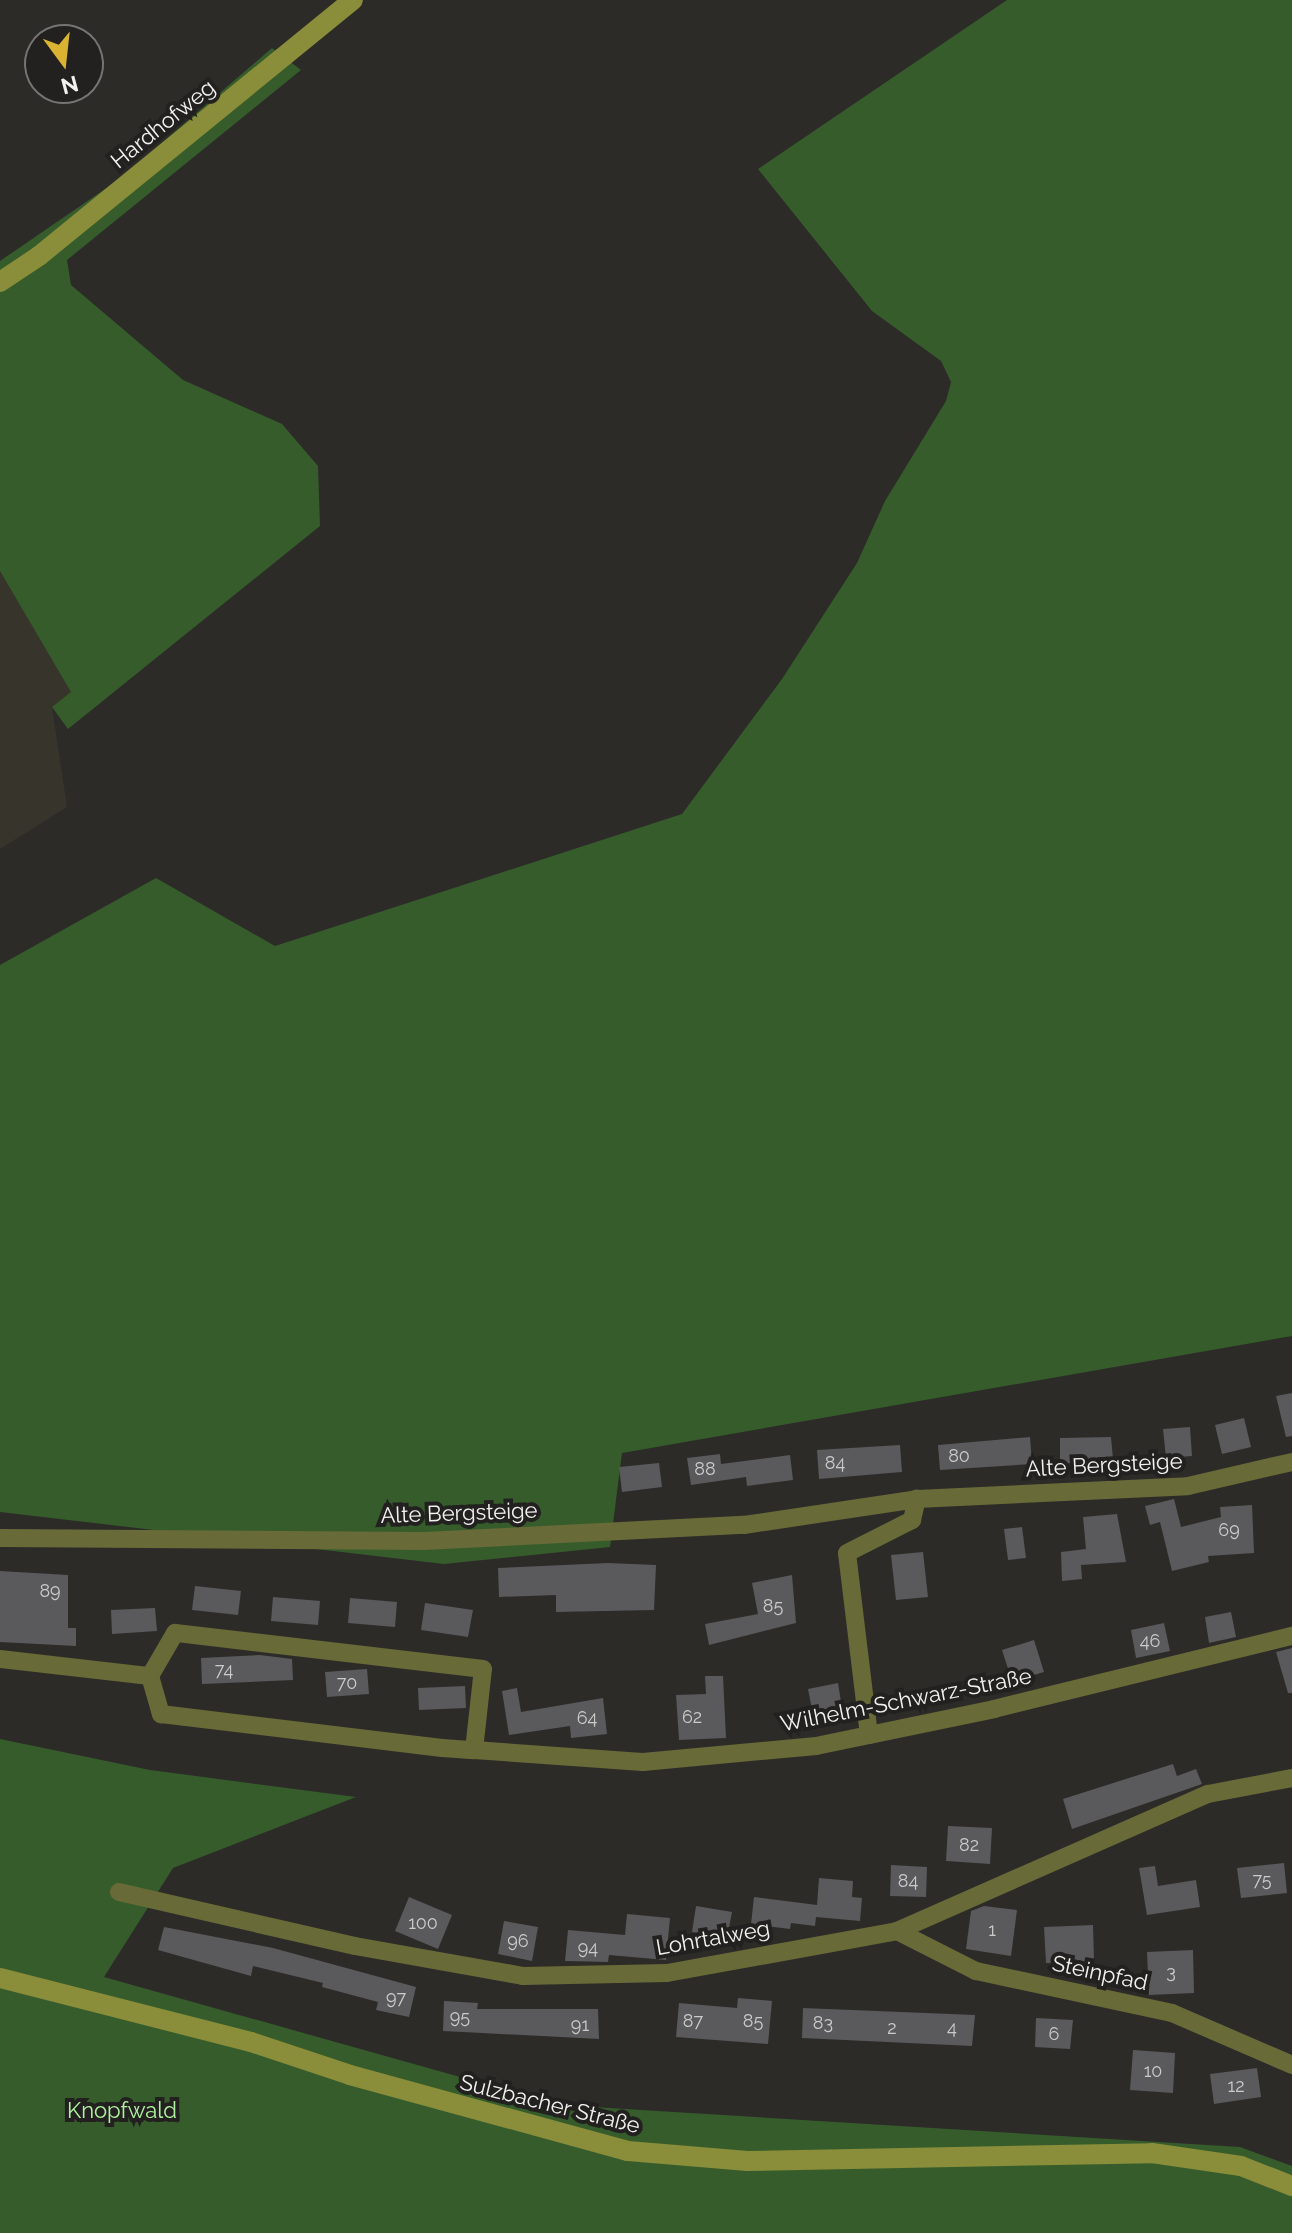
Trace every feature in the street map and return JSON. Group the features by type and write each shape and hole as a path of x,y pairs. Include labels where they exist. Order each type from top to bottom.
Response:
{"main road":[{"name":"Hardhofweg","path":"0,282 39,256 353,0"},
{"name":"Sulzbacher Straße","path":"0,1978 251,2042 350,2075 628,2151 748,2161 1152,2153 1226,2163 1292,2186"}],"street":[{"name":"Alte Bergsteige","path":"0,1538 424,1541 744,1525 917,1499 1188,1486 1292,1462"},
{"path":"869,1735 847,1553 912,1520 917,1499"},
{"path":"0,1659 150,1676 175,1633 483,1669 474,1750"},
{"name":"Wilhelm-Schwarz-Straße","path":"150,1676 161,1714 474,1750 643,1762 816,1746 1292,1636"},
{"name":"Lohrtalweg","path":"119,1892 355,1946 523,1976 667,1973 897,1931 1208,1794 1292,1778"},
{"name":"Steinpfad","path":"897,1931 976,1971 1172,2013 1292,2065"}],"shaded area":[{"path":"0,571 72,692 52,707 67,807 0,849"}],"green space":[{"path":"1007,0 1292,0 1292,1336 622,1453 610,1547 444,1564 0,1512 0,965 156,878 275,946 682,814 782,679 857,563 885,501 946,401 951,382 941,361 872,311 758,169"},
{"path":"272,48 301,70 67,260 71,285 183,380 282,424 318,466 320,526 68,729 52,707 71,692 0,571 0,261 121,178"},
{"name":"Knopfwald","path":"0,1739 150,1770 356,1797 173,1868 104,1977 560,2105 1240,2147 1292,2166 1292,2233 0,2233"}],"building":[{"path":"1292,1393 1292,1436 1286,1437 1276,1396"},
{"path":"1244,1418 1251,1447 1222,1454 1215,1425"},
{"path":"1190,1427 1192,1456 1166,1458 1163,1429"},
{"path":"1030,1437 1032,1464 940,1470 938,1445"},
{"path":"1111,1437 1113,1459 1060,1464 1060,1438"},
{"path":"900,1445 902,1472 819,1479 817,1450"},
{"path":"720,1454 721,1464 790,1455 793,1480 747,1486 746,1477 691,1485 687,1458"},
{"path":"659,1463 662,1487 622,1492 619,1467"},
{"path":"1174,1499 1181,1527 1221,1517 1220,1507 1252,1505 1254,1553 1208,1556 1209,1562 1172,1571 1160,1522 1150,1525 1145,1506"},
{"path":"1117,1514 1126,1562 1081,1565 1082,1579 1062,1581 1061,1552 1086,1549 1083,1517"},
{"path":"1022,1527 1026,1558 1008,1560 1004,1529"},
{"path":"923,1552 928,1597 896,1600 891,1555"},
{"path":"608,1563 656,1565 654,1610 556,1612 556,1595 499,1597 498,1568"},
{"path":"0,1571 68,1575 68,1628 76,1628 76,1646 0,1642"},
{"path":"792,1575 796,1623 709,1645 705,1624 758,1614 752,1583"},
{"path":"195,1586 241,1591 238,1615 192,1610"},
{"path":"273,1597 320,1601 318,1625 271,1621"},
{"path":"350,1598 397,1602 395,1627 348,1623"},
{"path":"425,1603 473,1610 468,1637 421,1630"},
{"path":"155,1608 157,1631 112,1634 111,1610"},
{"path":"1231,1612 1236,1637 1209,1643 1205,1617"},
{"path":"1164,1623 1170,1651 1136,1658 1131,1630"},
{"path":"1034,1640 1044,1672 1012,1681 1002,1650"},
{"path":"1292,1648 1292,1693 1288,1693 1276,1652"},
{"path":"260,1655 292,1659 293,1680 202,1684 201,1658"},
{"path":"367,1669 369,1694 327,1697 325,1672"},
{"path":"705,1676 723,1676 726,1738 679,1740 676,1695 706,1694"},
{"path":"838,1683 843,1715 814,1720 808,1689"},
{"path":"465,1686 466,1708 419,1710 418,1688"},
{"path":"517,1688 521,1712 603,1698 607,1734 571,1738 570,1726 509,1735 502,1691"},
{"path":"1173,1764 1177,1776 1196,1769 1202,1784 1072,1829 1063,1799"},
{"path":"948,1826 992,1828 990,1864 946,1861"},
{"path":"1284,1863 1287,1893 1241,1898 1237,1868"},
{"path":"891,1865 927,1867 926,1897 890,1896"},
{"path":"1155,1866 1158,1886 1196,1880 1200,1907 1147,1915 1139,1868"},
{"path":"819,1878 853,1881 852,1897 862,1898 860,1921 816,1917 815,1926 791,1923 790,1929 751,1924 754,1897 817,1905"},
{"path":"409,1897 452,1915 438,1949 395,1931"},
{"path":"696,1906 732,1912 727,1938 692,1932"},
{"path":"984,1906 1017,1910 1011,1956 966,1949 971,1911"},
{"path":"627,1914 670,1918 666,1960 609,1955 608,1962 565,1961 568,1930 625,1935"},
{"path":"504,1921 538,1927 532,1961 498,1954"},
{"path":"1093,1925 1094,1961 1046,1963 1044,1927"},
{"path":"164,1927 273,1948 416,1987 409,2017 376,2010 378,2002 322,1987 323,1983 253,1966 251,1976 158,1950"},
{"path":"1193,1950 1194,1993 1149,1995 1147,1952"},
{"path":"738,1998 772,2001 768,2044 676,2037 679,2003 737,2008"},
{"path":"444,2001 478,2003 477,2009 598,2009 599,2039 443,2031"},
{"path":"803,2008 975,2015 972,2046 802,2038"},
{"path":"1036,2018 1073,2020 1070,2049 1035,2047"},
{"path":"1133,2050 1175,2053 1173,2093 1130,2090"},
{"path":"1257,2068 1261,2097 1214,2104 1210,2074"}]}
